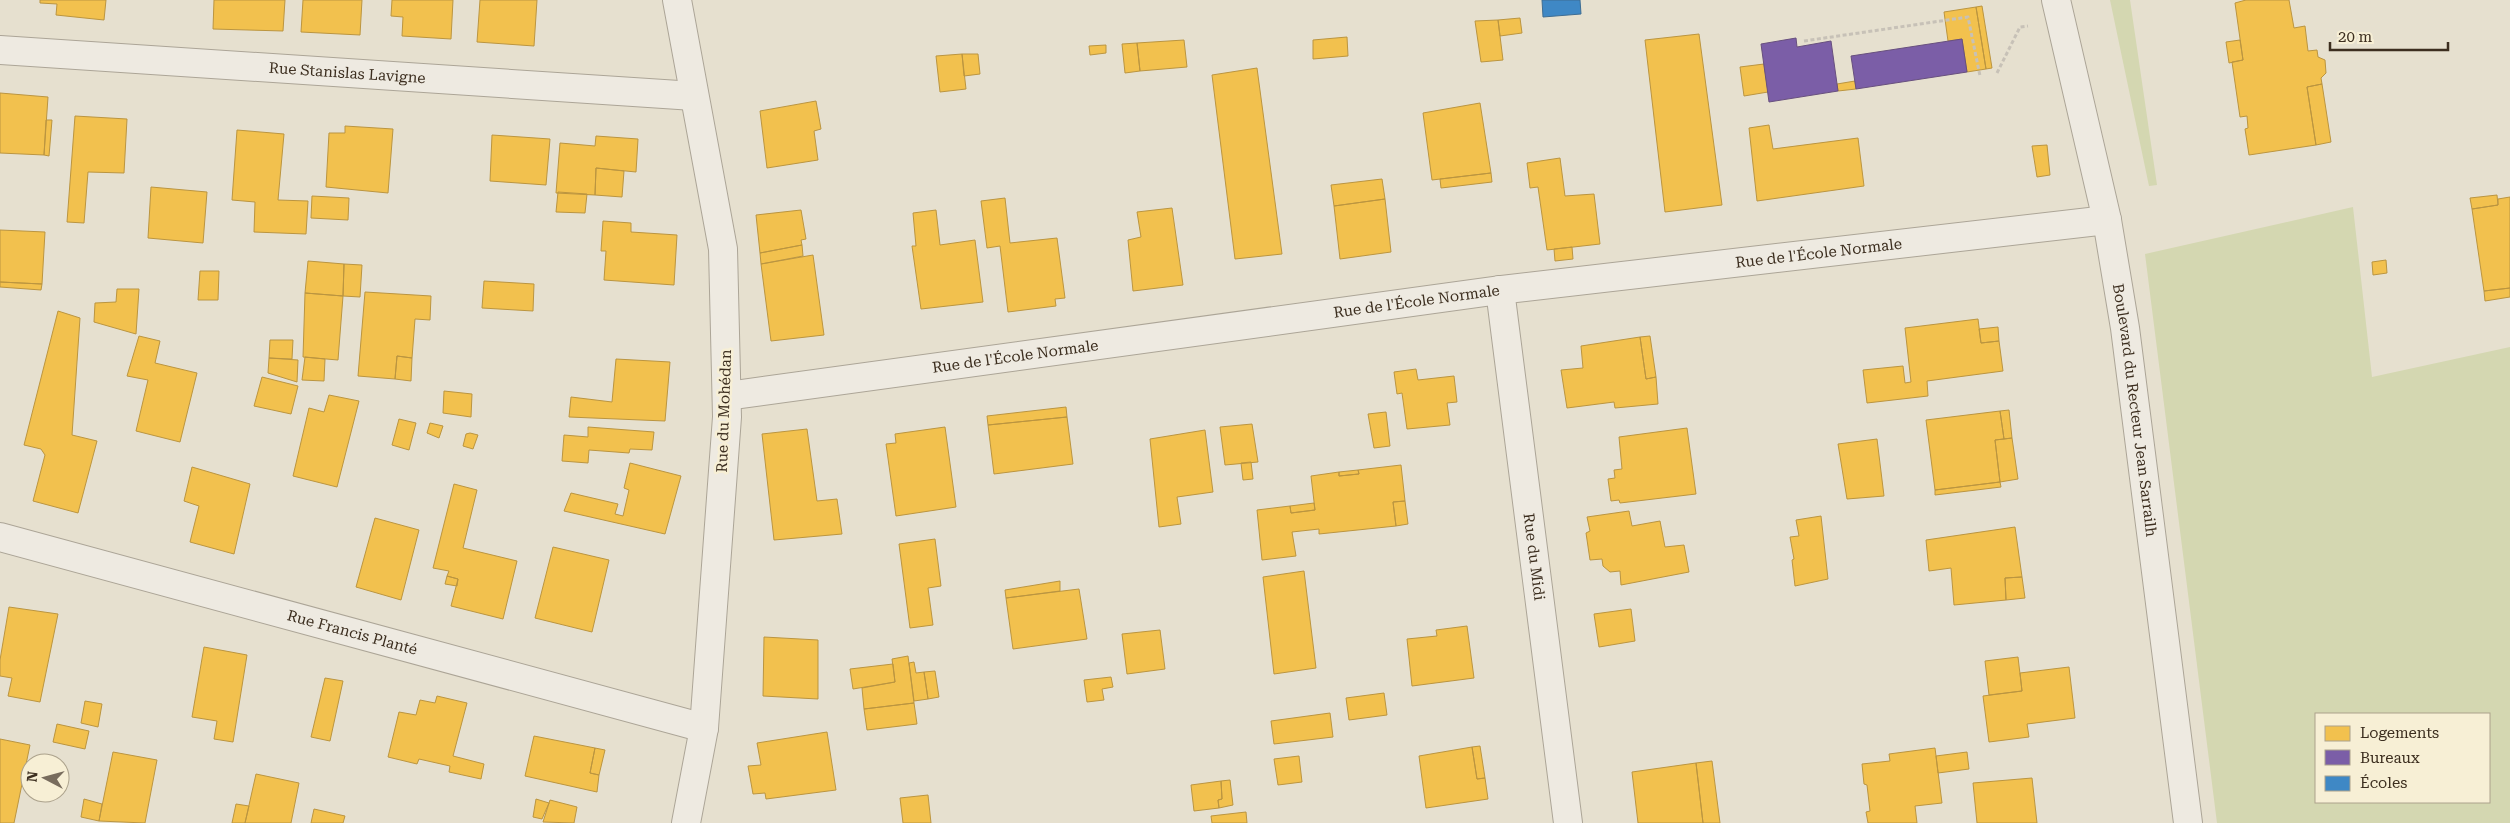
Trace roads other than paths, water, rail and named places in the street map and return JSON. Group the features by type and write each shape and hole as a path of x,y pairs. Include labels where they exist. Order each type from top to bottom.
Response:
{"street":[{"name":"Rue du Mohédan","path":"677,0 723,249 727,396 704,728 686,823"},
{"name":"Boulevard du Recteur Jean Sarrailh","path":"2056,0 2107,220 2125,328 2188,823"},
{"name":"Rue Stanislas Lavigne","path":"0,50 694,96"},
{"name":"Rue de l'École Normale","path":"727,396 1500,290 2107,220"},
{"name":"Rue du Midi","path":"1500,290 1568,823"},
{"name":"Rue Francis Planté","path":"0,537 704,728"}]}
